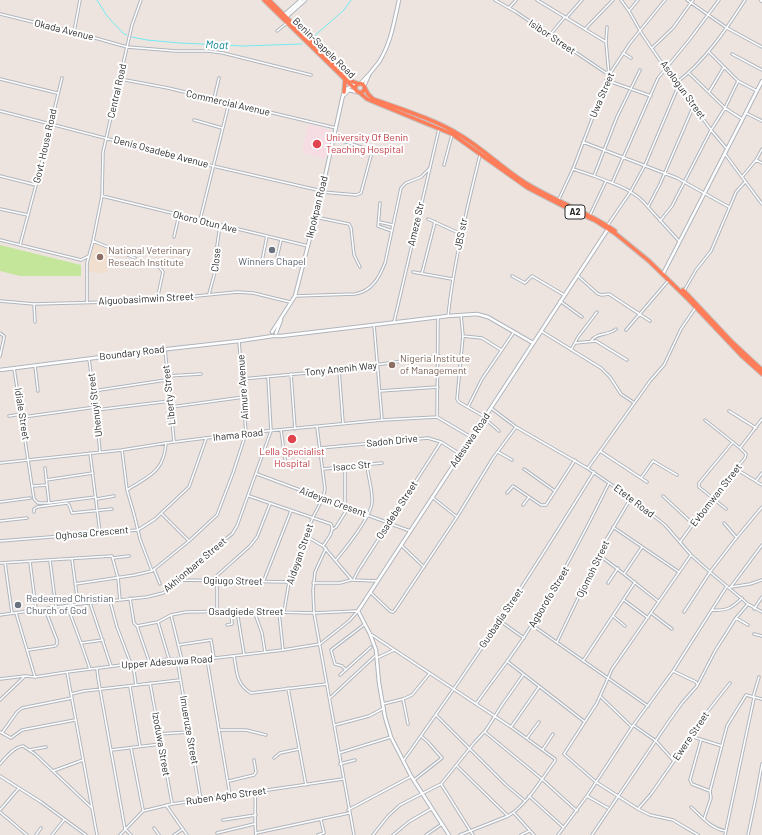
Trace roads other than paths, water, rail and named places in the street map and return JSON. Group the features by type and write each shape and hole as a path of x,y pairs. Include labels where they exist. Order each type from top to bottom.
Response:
{"highway":[{"name":"Benin-Sapele Road","path":"264,0 357,91"},
{"name":"Benin-Sapele Road","path":"269,0 349,80 361,85"},
{"path":"344,94 345,80"},
{"path":"361,85 363,92 357,91 357,86 361,85"},
{"name":"A2","path":"361,85 374,99 453,133 473,144 519,179 558,201 590,215 608,227 635,246 664,272 684,291 720,332"},
{"name":"A2","path":"357,91 374,102 440,127"},
{"name":"A2","path":"453,133 528,188 608,227 636,249 720,332 762,370"}],"street":[{"path":"74,32 80,0"},
{"name":"Central Road","path":"87,302 87,263 102,196 103,152 132,25 141,0"},
{"path":"285,16 301,0"},
{"path":"285,16 304,0"},
{"path":"344,94 352,86 361,85 379,62 394,27 399,0"},
{"name":"Isibor Street","path":"495,0 550,35 608,75"},
{"path":"509,8 516,0"},
{"path":"537,0 606,42"},
{"path":"550,35 582,0"},
{"path":"585,30 613,0"},
{"name":"Asologun Street","path":"621,0 678,87 694,105 711,130 727,149"},
{"path":"629,11 638,0"},
{"name":"Uwa Street","path":"558,201 574,168 608,75 640,30 665,0"},
{"path":"687,0 727,28 762,47"},
{"path":"652,48 673,28 693,0"},
{"path":"612,183 658,78 690,40 719,0"},
{"path":"676,83 689,73 709,52 745,0"},
{"name":"Okada Avenue","path":"0,14 127,47 223,53 311,75"},
{"path":"277,31 287,23"},
{"path":"607,27 606,42 608,75"},
{"path":"709,52 738,81 757,91"},
{"path":"624,53 630,58"},
{"path":"732,54 762,70"},
{"path":"708,92 724,67"},
{"path":"594,176 617,117 640,70"},
{"path":"689,73 725,108 742,119"},
{"name":"Govt. House Road","path":"20,245 62,78"},
{"path":"214,99 219,78"},
{"path":"0,79 58,93"},
{"name":"Commercial Avenue","path":"120,79 214,99 336,128"},
{"path":"606,80 630,90 651,96"},
{"path":"660,221 672,206 738,81"},
{"path":"664,272 762,81"},
{"path":"608,227 631,191 645,165 678,87"},
{"path":"344,94 349,90 357,91"},
{"name":"Ikpokpan Road","path":"274,334 295,296 322,191 344,94"},
{"path":"200,220 229,103"},
{"path":"648,207 660,184 694,105"},
{"name":"Denis Osadebe Avenue","path":"0,111 213,166 322,191 356,195 361,193 372,152 334,138"},
{"path":"746,113 762,121"},
{"path":"194,120 222,128"},
{"name":"Ameze Str","path":"394,323 440,127"},
{"path":"444,165 453,133"},
{"path":"583,142 645,165 685,182 729,207"},
{"path":"742,177 756,160 762,149"},
{"name":"JBS str","path":"448,316 452,279 480,153"},
{"path":"725,154 762,204"},
{"path":"756,160 762,163"},
{"path":"295,296 345,295 362,293 374,284 381,274 385,263 401,188 421,177 430,168"},
{"path":"574,168 631,191 642,199 680,243"},
{"path":"0,176 36,185"},
{"path":"590,215 606,181"},
{"path":"684,291 696,270 711,251 736,192 745,182"},
{"name":"Okoro Otun Ave","path":"102,196 308,246"},
{"path":"380,203 378,217 380,222 378,227 392,231"},
{"path":"0,209 28,215"},
{"path":"174,237 180,215"},
{"path":"315,217 349,224 351,228 354,255 360,267"},
{"path":"428,218 461,234"},
{"path":"380,222 393,225"},
{"path":"422,273 435,222"},
{"name":"Close","path":"210,294 216,268 220,225"},
{"name":"Adesuwa Road","path":"320,644 358,612 608,227"},
{"path":"262,261 266,236"},
{"path":"0,240 81,260 89,256"},
{"path":"276,262 281,240"},
{"path":"93,241 135,258"},
{"path":"84,259 87,263"},
{"path":"149,260 156,263 163,272 157,300"},
{"path":"413,272 452,279"},
{"path":"578,275 598,294 609,294 650,321"},
{"path":"512,276 525,283 532,276 564,295"},
{"path":"626,330 669,280"},
{"name":"Aiguobasimwin Street","path":"0,301 34,304 157,300 245,292 292,302"},
{"path":"560,301 582,317"},
{"path":"34,304 35,322"},
{"path":"588,468 634,403 664,365 681,329 696,307"},
{"path":"571,350 587,324 598,312"},
{"name":"Boundary Road","path":"0,370 263,338 274,334 281,336 438,317 477,314 488,317 533,343"},
{"path":"461,315 463,336 457,399 459,402 484,417 499,431"},
{"path":"438,317 439,356 437,417 471,437"},
{"path":"374,325 382,420"},
{"path":"591,341 598,335 607,334 616,329"},
{"path":"541,331 601,368 610,376 622,394 634,403"},
{"path":"468,407 482,379 514,332"},
{"path":"0,333 4,336 0,356"},
{"path":"463,336 482,338 501,350"},
{"name":"Aimure Avenue","path":"239,341 246,433"},
{"path":"575,343 591,341 602,344 628,360"},
{"name":"Liberty Street","path":"165,349 174,442"},
{"name":"Tony Anenih Way","path":"242,379 339,370 439,356"},
{"name":"Uhenuyi Street","path":"89,359 96,407 100,452"},
{"path":"35,366 38,391"},
{"name":"Idiale Street","path":"14,368 35,501 38,503 49,503"},
{"path":"339,370 342,423"},
{"path":"167,376 201,374"},
{"path":"291,374 295,429"},
{"path":"268,377 271,431"},
{"path":"93,391 167,380"},
{"path":"380,391 438,387"},
{"path":"171,407 244,397"},
{"path":"96,410 170,401"},
{"path":"22,417 96,407"},
{"name":"Etete Road","path":"491,408 516,427 588,468 631,498 660,520 691,555 710,572 731,588 754,609 762,612"},
{"path":"729,411 756,428"},
{"path":"9,416 22,414"},
{"name":"Ihama Road","path":"0,463 122,450 166,442 246,433 317,427 342,423 437,417"},
{"name":"Evbomwan Street","path":"680,542 712,498 745,458 746,454 705,420"},
{"name":"Evbomwan Street","path":"740,448 762,420"},
{"path":"317,427 325,489 323,498"},
{"path":"370,592 390,611 394,612 498,452 516,427"},
{"path":"281,430 286,466"},
{"name":"Akhionbare Street","path":"0,615 67,605 120,600 163,593 169,589 196,562 232,534 238,526 271,431"},
{"path":"75,584 118,578 153,570 210,523 219,512 246,433"},
{"name":"Oghosa Crescent","path":"0,541 138,530 161,513 189,487 207,438"},
{"name":"Sadoh Drive","path":"320,448 423,438 434,439 441,442 460,454"},
{"path":"127,490 158,469 164,458 166,442"},
{"name":"Osadebe Street","path":"353,579 441,442"},
{"path":"726,509 699,487 699,483 733,442"},
{"path":"122,450 127,490 144,553 160,584"},
{"path":"600,451 647,482"},
{"path":"498,452 512,460"},
{"path":"90,453 100,533"},
{"path":"507,493 513,486 544,506 575,460"},
{"path":"641,478 653,461 677,475"},
{"name":"Isacc Str","path":"322,469 382,463"},
{"path":"336,560 367,515 372,503 367,465"},
{"path":"344,467 345,506"},
{"path":"45,468 49,503 114,496"},
{"path":"524,469 555,491"},
{"path":"736,469 762,485"},
{"name":"Guobadia Street","path":"403,761 422,736 500,621 548,548 594,472"},
{"path":"46,480 93,473"},
{"path":"756,481 762,473"},
{"name":"Aideyan Cresent","path":"257,474 410,531"},
{"name":"Agborofo Street","path":"476,704 508,662 532,625 574,554 610,483"},
{"path":"32,486 47,486"},
{"path":"249,496 331,524 333,530"},
{"path":"663,496 693,524"},
{"path":"432,497 457,517"},
{"path":"523,505 529,497"},
{"path":"0,502 30,498"},
{"name":"Aideyan Street","path":"284,612 289,582 313,517 323,498"},
{"name":"Ojomoh Street","path":"557,642 613,527 631,498"},
{"path":"34,512 34,509 37,507 67,503 72,513 112,509"},
{"path":"212,580 250,546 257,537 270,504"},
{"path":"684,612 710,572 762,507"},
{"path":"323,546 348,508"},
{"path":"264,581 291,511"},
{"path":"161,513 189,541"},
{"path":"0,520 27,518"},
{"path":"724,523 737,537"},
{"path":"613,527 643,546 679,572"},
{"path":"306,536 326,548 353,579"},
{"path":"401,545 424,567"},
{"path":"731,588 762,545"},
{"path":"624,574 643,546"},
{"path":"326,548 315,572 313,583 314,613 330,698 348,810 354,835"},
{"path":"0,563 72,559 110,555 113,558 128,556"},
{"path":"599,555 618,568 658,601"},
{"path":"691,555 612,669 609,678 585,723 564,754 596,782 638,809 650,815 673,820 698,835"},
{"path":"113,558 118,578 120,600"},
{"path":"72,559 78,604"},
{"path":"50,560 56,607"},
{"path":"30,562 36,610"},
{"path":"5,563 12,613"},
{"path":"608,583 618,568"},
{"path":"313,583 340,583 353,579 377,581"},
{"name":"Ogiugo Street","path":"178,580 289,582"},
{"path":"217,580 217,611"},
{"path":"731,588 762,580"},
{"path":"583,661 635,582"},
{"path":"558,835 577,811 633,726 673,671 727,586"},
{"path":"754,609 762,597"},
{"path":"130,598 134,623 137,626 149,662"},
{"path":"712,610 731,608 742,598"},
{"path":"623,600 648,618"},
{"path":"110,601 117,627 132,664 136,685"},
{"path":"90,603 111,666"},
{"path":"592,835 682,703 698,684 715,651 736,618 748,604"},
{"path":"67,605 90,669"},
{"path":"28,650 55,646 57,644 57,640 45,609"},
{"path":"227,625 232,624 231,611"},
{"path":"237,611 244,654"},
{"path":"254,611 262,633 265,652"},
{"name":"Osadgiede Street","path":"137,626 158,622 171,615 186,612 358,612"},
{"path":"279,612 283,650"},
{"path":"358,612 375,645 379,683 391,737 411,776 449,835"},
{"path":"16,613 35,677"},
{"path":"651,613 672,629"},
{"path":"171,615 182,660"},
{"path":"612,616 625,626"},
{"path":"736,618 748,625"},
{"path":"500,621 524,638"},
{"path":"158,622 169,659"},
{"path":"346,670 342,666 335,664 331,650 365,624"},
{"path":"532,625 648,706"},
{"path":"370,634 511,726 543,749 555,760 529,796 514,813 460,835"},
{"path":"754,634 762,636"},
{"path":"81,643 103,640"},
{"path":"178,645 211,640 214,658"},
{"name":"Upper Adesuwa Road","path":"0,679 25,676 35,677 169,659 207,659 320,644"},
{"path":"340,675 371,647"},
{"path":"330,698 377,656 394,650"},
{"path":"234,656 239,681 242,686 251,693 327,684"},
{"path":"207,659 229,781 230,795"},
{"name":"Imueruze Street","path":"177,660 201,800"},
{"path":"508,662 585,723"},
{"path":"97,668 125,829 131,835"},
{"path":"673,671 698,684"},
{"path":"67,672 97,835"},
{"path":"383,704 403,699 414,693 430,673"},
{"path":"372,835 400,804 441,784 485,732 523,675"},
{"path":"0,700 25,676"},
{"path":"725,835 759,677"},
{"path":"71,694 180,680"},
{"name":"Izoduwa Street","path":"150,683 172,804"},
{"name":"Ewere Street","path":"638,809 651,794 674,761 682,753 694,730 730,683"},
{"path":"130,686 140,746"},
{"path":"511,726 540,687"},
{"path":"288,688 306,785"},
{"path":"704,819 711,798 710,791 727,726 744,697 748,695 762,699"},
{"path":"600,696 633,726 656,741 674,761"},
{"path":"72,698 22,708 17,712 1,733 11,738 22,730 76,720"},
{"path":"403,699 408,724"},
{"path":"334,725 369,716 384,708"},
{"path":"436,715 506,785 525,801"},
{"path":"527,738 539,722"},
{"path":"219,730 246,730 266,735"},
{"path":"159,734 189,732"},
{"path":"485,732 542,779 577,811"},
{"path":"543,749 553,734"},
{"path":"414,780 442,758 422,736"},
{"path":"690,736 722,746"},
{"path":"339,753 391,737"},
{"path":"701,740 690,780 692,784 710,791"},
{"path":"111,750 161,744"},
{"path":"0,764 9,754 21,746 29,750 92,808"},
{"path":"29,750 46,747"},
{"path":"120,835 143,811 131,748"},
{"path":"274,758 280,753 299,749"},
{"path":"53,771 83,760"},
{"path":"229,781 254,775 256,772 254,760"},
{"path":"340,764 355,760"},
{"path":"748,835 762,764"},
{"path":"457,766 508,816"},
{"path":"0,776 86,835"},
{"path":"348,810 411,776"},
{"name":"Ruben Agho Street","path":"143,811 172,804 343,779"},
{"path":"441,784 473,835"},
{"path":"19,788 0,811 27,835"},
{"path":"255,792 256,834 349,813"},
{"path":"529,796 563,827"},
{"path":"587,796 609,809"},
{"path":"166,805 187,835"},
{"path":"691,807 711,826 726,831"},
{"path":"393,835 410,822 433,808"},
{"path":"514,813 534,835"},
{"path":"223,820 256,815"},
{"path":"52,835 64,820"},
{"path":"318,835 324,833 321,820"},
{"path":"217,833 255,824"},
{"path":"426,835 442,824"},
{"path":"36,835 41,828"},
{"path":"154,828 159,835"},
{"path":"174,835 183,830"},
{"path":"521,835 529,831"}],"waterway":[{"name":"Moat","path":"97,0 107,16 124,34 127,35"},
{"name":"Moat","path":"310,38 312,38 344,10 351,0"},
{"name":"Moat","path":"132,37 180,43 243,46 302,44"}],"place":[{"name":"University Of Benin Teaching Hospital","path":"317,144"},
{"name":"Winners Chapel","path":"272,250"},
{"name":"National Veterinary Reseach Institute","path":"100,257"},
{"name":"Nigeria Institute of Management","path":"392,365"},
{"name":"Lella Specialist Hospital","path":"292,439"},
{"name":"Redeemed Christian Church of God","path":"18,605"}]}
